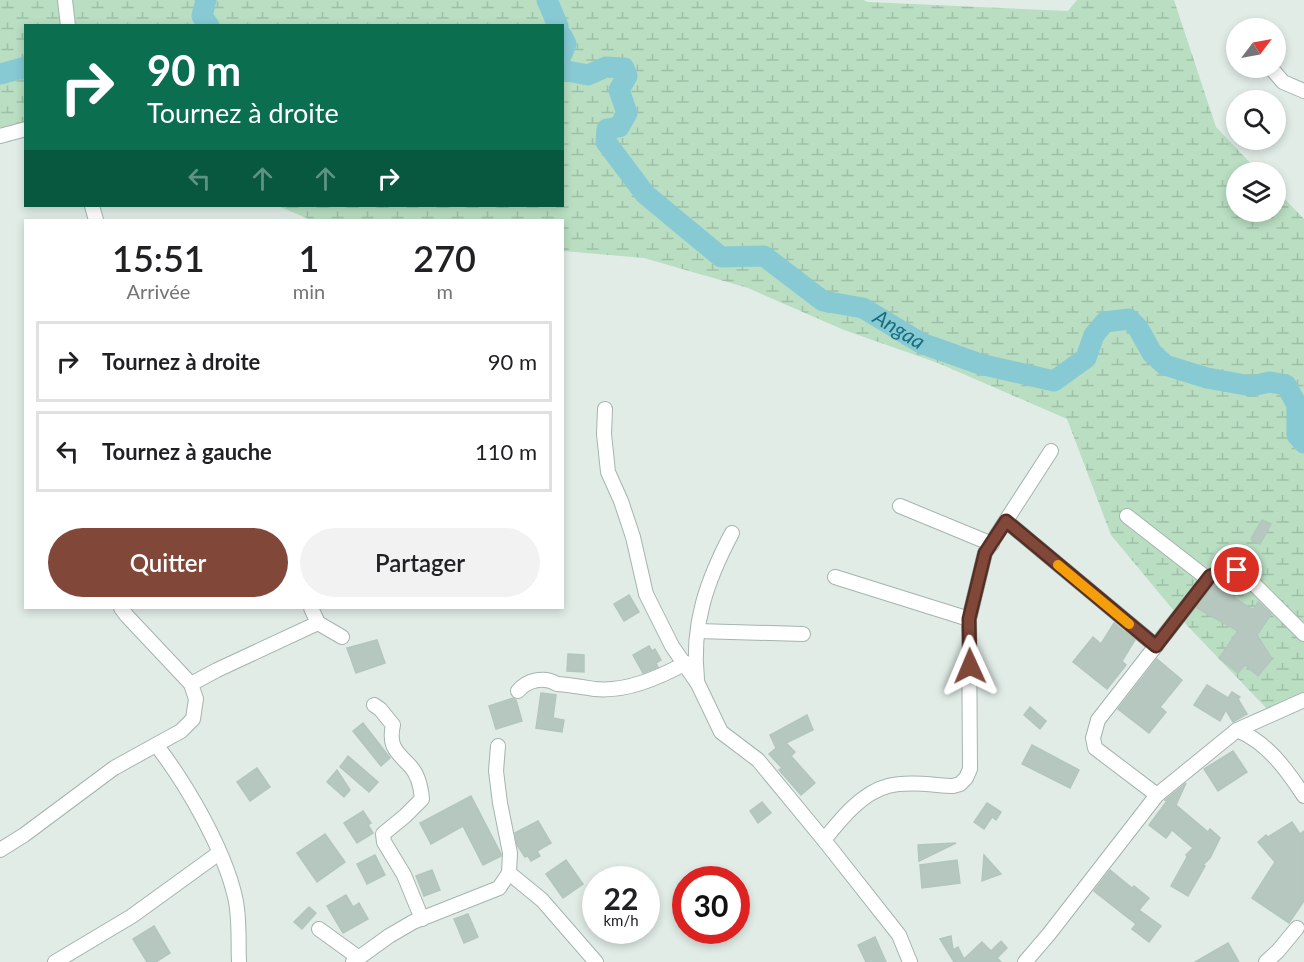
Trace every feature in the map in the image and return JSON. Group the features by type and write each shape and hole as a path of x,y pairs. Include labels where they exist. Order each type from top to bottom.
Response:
{"street":[{"path":"65,0 68,24"},
{"path":"1280,78 1283,82 1304,91"},
{"path":"0,136 24,130"},
{"path":"605,409 604,435 608,472 633,537 646,594 672,646 686,663 722,732 758,760 824,840 899,935 910,962"},
{"path":"824,840 856,805 870,794 886,786 899,784 953,786 960,784 966,778 970,769 971,735 969,619 985,553 1051,451"},
{"path":"900,506 992,544"},
{"path":"1127,516 1208,579"},
{"path":"1006,521 1156,646"},
{"path":"698,684 694,657 704,596 713,568 732,533"},
{"path":"1157,795 1095,748 1093,738 1098,720 1208,579 1215,573 1237,570 1246,576 1304,634"},
{"path":"835,578 969,619"},
{"path":"0,850 24,836 114,768 157,746 181,731 194,719 196,699 191,684 122,609"},
{"path":"311,609 318,623 342,637"},
{"path":"191,684 318,623"},
{"path":"698,631 803,634"},
{"path":"518,691 522,686 538,679 596,689 627,688 669,673 686,663"},
{"path":"1024,962 1056,925 1157,795 1237,730 1304,700"},
{"path":"374,705 393,725 391,741 400,758 412,768 422,791 422,799 415,808 383,834 384,842 404,875 422,919"},
{"path":"1237,730 1247,734 1275,756 1304,796"},
{"path":"157,746 181,778 219,853 235,898 239,962"},
{"path":"319,929 356,960 389,936 422,919 499,888 508,873 510,853 496,771 498,746"},
{"path":"55,962 132,916 219,853"},
{"path":"508,873 542,900 596,962"},
{"path":"1266,962 1297,928"}],"green space":[{"path":"0,0 863,0 1068,11 1077,0 1174,0 1216,127 1226,137 1226,150 1238,150 1249,162 1226,162 1226,222 1286,222 1286,200 1304,219 1304,700 1271,713 1179,617 1111,535 1067,419 938,363 844,330 748,288 644,258 564,251 564,219 309,219 280,207 564,207 564,24 24,24 24,129 0,136"}],"building":[{"path":"1262,520 1271,524 1260,544 1251,539"},
{"path":"1220,582 1233,590 1230,595 1253,610 1258,602 1271,614 1257,635 1272,659 1258,676 1245,665 1238,673 1219,658 1238,631 1197,608 1214,585"},
{"path":"629,595 639,612 624,621 614,604"},
{"path":"1114,623 1135,640 1122,661 1126,665 1107,689 1073,662 1093,637 1101,644"},
{"path":"377,640 385,663 356,673 347,648"},
{"path":"649,646 652,651 655,649 661,660 656,663 658,667 643,673 633,655"},
{"path":"568,654 584,655 584,672 567,671"},
{"path":"1157,659 1182,680 1160,707 1166,712 1149,733 1118,709"},
{"path":"1207,685 1228,698 1232,692 1240,697 1238,699 1247,714 1233,722 1226,710 1220,721 1194,705"},
{"path":"541,693 556,695 553,718 564,720 562,732 536,728"},
{"path":"513,698 516,700 522,721 496,729 489,706"},
{"path":"1030,707 1046,721 1040,729 1024,715"},
{"path":"807,715 813,730 786,743 795,752 791,756 815,783 801,795 779,770 782,768 769,754 776,748 770,735"},
{"path":"363,723 390,758 381,766 353,731"},
{"path":"1032,745 1079,770 1070,788 1022,764"},
{"path":"1233,751 1247,772 1218,791 1204,769"},
{"path":"348,756 378,782 369,792 340,767"},
{"path":"257,768 270,787 250,801 237,782"},
{"path":"337,770 350,790 344,797 327,782"},
{"path":"1186,783 1176,805 1208,832 1210,829 1220,838 1210,858 1203,865 1205,866 1188,896 1171,886 1186,855 1193,848 1172,830 1166,838 1149,825 1167,801 1165,800"},
{"path":"471,796 501,854 483,865 463,826 431,844 420,823"},
{"path":"762,802 771,813 758,823 750,811"},
{"path":"987,803 1001,812 996,820 992,817 984,829 974,822"},
{"path":"363,811 371,823 368,825 373,833 357,843 344,823"},
{"path":"538,821 551,843 537,851 540,856 531,861 528,856 525,857 517,845 515,833"},
{"path":"1292,822 1300,834 1304,831 1304,901 1289,923 1252,898 1275,862 1258,842 1266,835 1268,837"},
{"path":"325,834 345,862 317,882 297,853"},
{"path":"956,843 919,861 918,845"},
{"path":"375,855 385,875 367,884 357,864"},
{"path":"984,855 1001,874 982,881"},
{"path":"566,860 582,885 563,898 546,874"},
{"path":"957,860 960,883 922,888 920,865"},
{"path":"432,870 440,890 424,896 416,876"},
{"path":"1110,870 1149,898 1139,910 1161,926 1149,942 1132,929 1136,924 1094,891"},
{"path":"346,895 353,907 359,903 368,919 343,933 327,906"},
{"path":"309,907 316,913 302,929 294,922"},
{"path":"468,914 478,937 464,943 454,919"},
{"path":"154,926 170,953 156,962 147,962 133,939"},
{"path":"951,936 953,950 958,947 964,959 982,942 991,951 1001,941 1007,948 997,958 1001,962 954,962 940,939"},
{"path":"875,937 886,962 866,962 858,945"},
{"path":"1228,943 1239,962 1195,962"}],"waterway":[{"name":"Angaa","path":"206,0 202,16 208,24"},
{"name":"Angaa","path":"547,0 557,24"},
{"name":"Angaa","path":"564,40 566,44 564,49"},
{"name":"Angaa","path":"564,70 588,75 606,67 624,68 627,76 619,90 627,113 619,127 607,129 606,142 645,194 721,257 764,256 823,301 863,308 921,343 980,364 1054,381 1086,358 1094,335 1105,322 1129,319 1138,328 1152,353 1165,365 1207,378 1251,386 1270,382 1286,385 1297,405 1297,435 1304,443"},
{"name":"Angaa","path":"0,74 24,68"}],"slow traffic":[{"path":"1058,565 1129,624"}],"route":[{"path":"970,666 969,619 985,553 1006,521 1156,646 1210,576 1228,570 1237,570"}]}
